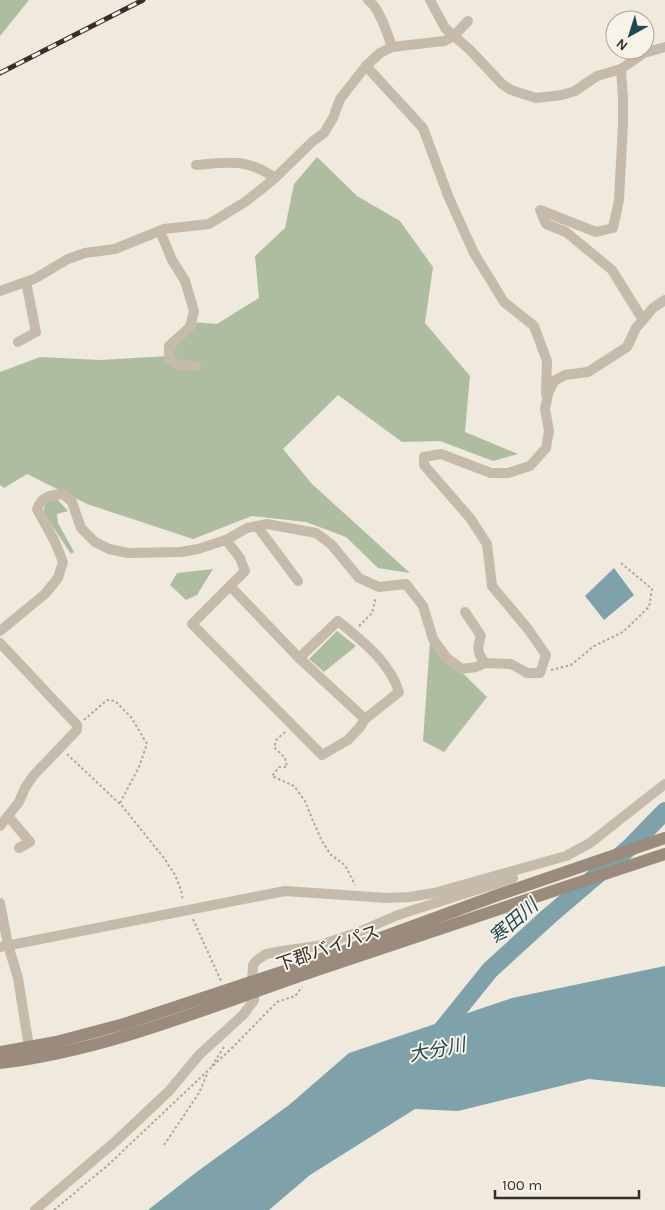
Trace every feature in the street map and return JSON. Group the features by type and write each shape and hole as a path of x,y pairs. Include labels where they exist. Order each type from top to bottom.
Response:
{"street":[{"path":"368,0 372,2 386,29 392,47"},
{"path":"430,0 445,28 470,50 502,84 510,90 536,98 562,95 575,91 597,76 620,69 644,53 665,47"},
{"path":"0,291 26,282 68,259 85,253 115,249 160,231 209,224 245,202 275,178 313,141 324,133 333,118 340,99 366,66 380,53 392,47 444,41 454,36 468,21"},
{"path":"0,631 45,594 58,578 63,562 55,542 37,509 40,502 48,495 63,494 72,502 81,528 95,542 109,549 128,553 182,552 198,549 226,540 247,528 267,524 316,533 331,544 359,578 379,587 406,584 423,606 433,639 447,658 462,669 476,667 485,663 511,664 527,673 540,673 546,655 528,629 492,586 487,544 470,518 424,465 424,457 441,454 491,473 508,473 530,466 546,448 549,431 545,410 547,361 534,326 504,302 474,253 449,198 424,128 366,66"},
{"path":"620,69 623,124 618,200 613,228 596,232 540,210 546,224 566,232 612,270 643,320"},
{"path":"196,165 226,162 249,163 275,178"},
{"path":"160,231 172,260 185,281 194,311 190,327 169,346 169,359 179,365 196,366"},
{"path":"18,342 36,332 26,282"},
{"path":"545,410 548,394 554,381 565,375 588,372 626,347 636,328 653,308 665,300"},
{"path":"257,526 298,581"},
{"path":"226,540 240,558 245,571 192,624 322,755 348,740 365,719 400,692 393,675 370,647 338,621 299,658"},
{"path":"230,586 299,658 365,719"},
{"path":"465,612 481,636 477,648 480,657 485,663"},
{"path":"0,643 78,725 77,730 33,776 19,802 0,826"},
{"path":"35,1210 116,1141 169,1091 200,1054 247,1010 254,1000 253,970 256,961 266,954 310,948 331,942 398,915 506,881 566,856 590,843 665,784"},
{"path":"8,816 34,839 20,848"},
{"path":"0,1052 29,1048 94,1033 225,990 253,986 498,895 664,839"},
{"name":"下郡バイパス","path":"0,1063 93,1045 124,1036 253,986 502,909 665,854"},
{"path":"4,946 285,892 387,898 422,896 544,864"},
{"path":"0,903 4,946 18,978 29,1048"}],"path":[{"path":"540,673 571,665 594,646 623,632 649,607 652,589 621,563"},
{"path":"353,634 372,613 379,587"},
{"path":"77,730 82,722 107,700 115,701 131,717 147,744 139,767 120,804"},
{"path":"293,726 277,739 274,747 285,758 287,767 279,767 272,776 294,786 305,801 312,822 322,841 331,855 345,865 360,896"},
{"path":"61,748 120,804 164,858 175,875 187,910 225,990"},
{"path":"54,1210 107,1166 209,1070 277,1002 295,996 304,984"},
{"path":"164,1145 199,1093 209,1070 228,1042"}],"green space":[{"path":"0,0 29,0 0,36"},
{"path":"317,157 357,196 400,221 433,267 425,323 470,376 465,432 518,454 493,461 440,441 402,442 338,395 283,449 312,484 410,573 378,568 346,537 306,522 252,516 193,539 87,504 27,474 4,488 0,485 0,372 40,357 100,360 169,356 193,322 217,324 259,298 255,256 285,228 294,184"},
{"path":"57,499 68,511 57,514 58,523 74,552 71,554 43,512 46,502"},
{"path":"213,569 197,595 186,600 170,585 177,573"},
{"path":"337,631 356,646 324,672 309,659"},
{"path":"430,641 487,697 444,752 423,741"}],"water":[{"path":"614,568 634,595 604,620 585,596"},
{"name":"大分川","path":"665,966 665,1087 589,1079 458,1111 415,1109 310,1175 269,1210 148,1210 289,1105 349,1053 512,998"}],"waterway":[{"name":"寒田川","path":"436,1037 490,970 548,917 630,847 665,811"}],"railway":[{"path":"0,73 143,0"}]}
